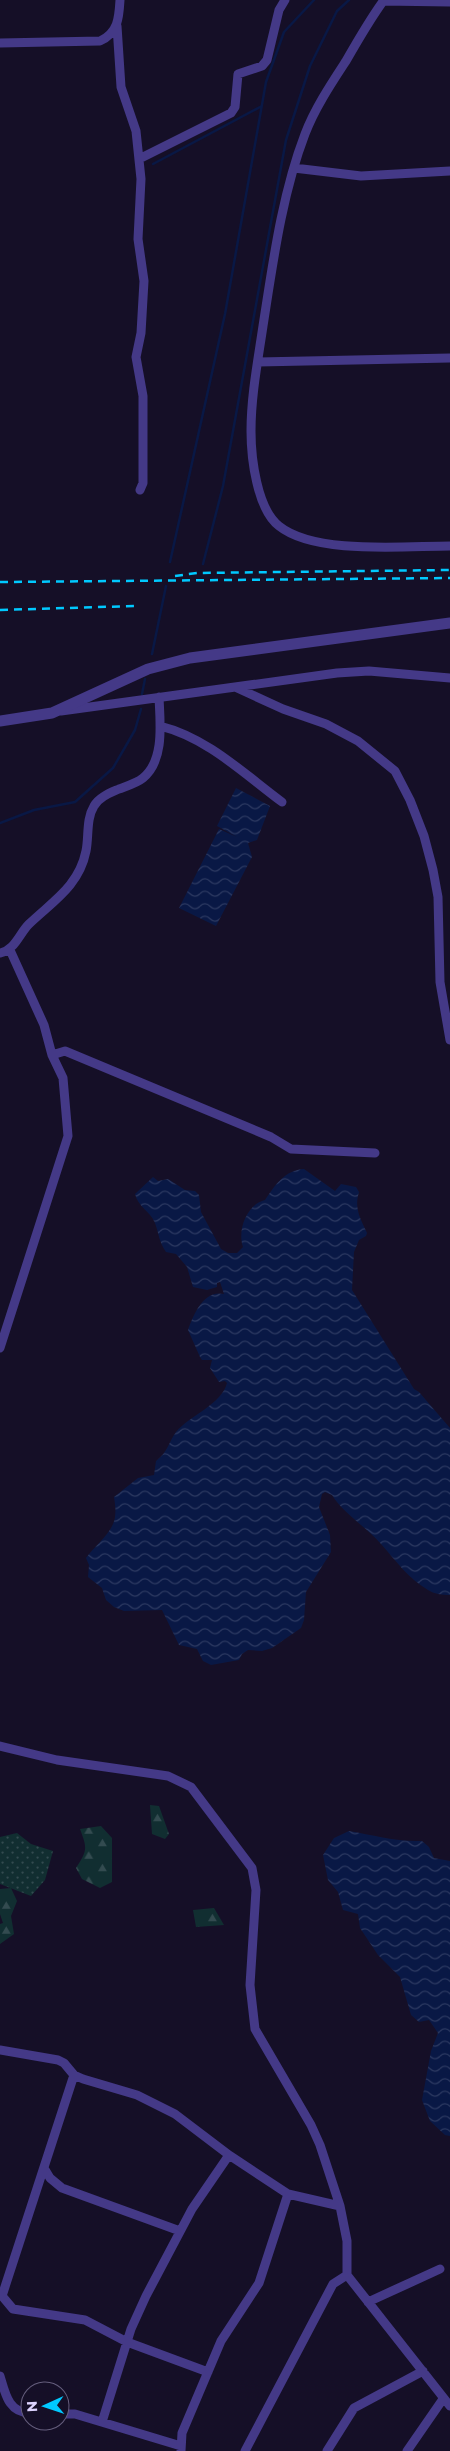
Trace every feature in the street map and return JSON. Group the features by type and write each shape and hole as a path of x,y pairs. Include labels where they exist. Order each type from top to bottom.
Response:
{"street":[{"path":"120,0 117,26 121,87 136,132 139,159 138,239 144,281 141,333 136,357 143,396 143,483 140,490"},
{"path":"139,159 231,114 235,107 238,74 262,66 267,60 278,10 285,0"},
{"path":"450,2 384,0 317,107 294,168 272,269 258,362 251,430 253,464 269,514 280,526 299,537 320,543 354,546 450,546"},
{"path":"0,42 100,41 110,37 117,26"},
{"path":"294,168 361,176 450,171"},
{"path":"258,362 450,358"},
{"path":"52,713 148,669 190,658 450,623"},
{"path":"0,721 337,673 369,671 450,678"},
{"path":"235,687 283,709 326,724 358,741 395,772 410,800 424,836 434,870 438,897 440,982 450,1040"},
{"path":"0,953 10,950 28,924 60,898 77,876 83,863 89,824 95,804 103,797 144,777 149,770 156,755 160,726 159,697"},
{"path":"160,726 194,738 216,752 282,802"},
{"path":"0,1348 68,1136 63,1078 52,1055 44,1025 10,950"},
{"path":"52,1055 66,1051 271,1137 291,1149 376,1153"},
{"path":"0,1746 57,1760 168,1776 182,1781 191,1787 202,1800 252,1868 256,1879 250,1985 256,2029 311,2125 340,2206 347,2241 347,2275 450,2406"},
{"path":"0,2050 58,2060 64,2063 74,2075 89,2082 138,2095 175,2114 229,2155 288,2194 340,2206"},
{"path":"74,2075 2,2296 13,2309 85,2320 127,2342 208,2372"},
{"path":"102,2422 127,2342 146,2296 180,2231 229,2155"},
{"path":"44,2168 50,2178 62,2188 180,2231"},
{"path":"70,2414 102,2422 181,2449 182,2433 229,2326 259,2283 288,2194"},
{"path":"368,2302 440,2269"},
{"path":"245,2451 333,2284 347,2275"},
{"path":"327,2451 354,2408 423,2371"},
{"path":"0,2376 4,2395 10,2403 20,2411"},
{"path":"407,2451 423,2425 443,2399"}],"green space":[{"path":"150,1805 159,1806 169,1834 165,1839 152,1834"},
{"path":"101,1826 112,1838 112,1882 100,1888 82,1879 76,1868 83,1857 85,1849 80,1829"},
{"path":"17,1833 31,1844 53,1851 45,1880 31,1896 0,1884 0,1837"},
{"path":"11,1888 17,1901 11,1916 14,1934 0,1944 0,1924 3,1923 0,1914 0,1889"},
{"path":"214,1908 224,1925 196,1927 193,1910"}],"water":[{"path":"236,788 270,806 257,840 248,843 252,857 216,926 179,908 219,829 237,837 217,826"},
{"path":"304,1169 335,1191 341,1184 356,1187 359,1192 357,1208 367,1233 366,1236 359,1240 354,1252 352,1290 414,1389 419,1392 450,1428 450,1595 433,1592 414,1580 375,1538 342,1508 332,1495 325,1492 322,1494 319,1507 330,1535 331,1552 306,1592 304,1620 301,1628 272,1648 262,1651 248,1650 242,1654 239,1660 211,1665 203,1661 197,1649 179,1645 162,1610 124,1611 114,1607 106,1600 102,1588 88,1577 89,1565 86,1558 114,1523 114,1497 138,1478 154,1475 156,1461 165,1451 176,1432 212,1404 224,1390 227,1383 225,1381 219,1382 210,1368 212,1360 202,1360 188,1330 196,1311 205,1300 210,1296 224,1294 220,1282 217,1283 217,1287 207,1290 193,1287 187,1267 176,1254 166,1252 160,1241 153,1219 135,1194 153,1177 158,1181 168,1179 185,1190 195,1191 199,1195 201,1212 221,1249 228,1253 237,1253 243,1247 241,1233 249,1212 259,1202 265,1200 286,1175"},
{"path":"349,1831 394,1839 422,1841 429,1847 434,1858 450,1861 450,2136 445,2135 430,2121 422,2100 431,2051 438,2033 429,2020 419,2022 411,2015 400,1977 378,1955 360,1928 358,1914 343,1910 338,1892 328,1880 323,1855 334,1838"}],"waterway":[{"path":"170,562 225,314 266,82 284,32 314,0"},
{"path":"203,564 223,486 286,140 310,66 337,11 349,0"},
{"path":"153,164 262,106"},
{"path":"152,654 166,586"},
{"path":"142,694 145,679"},
{"path":"0,823 34,810 75,802 113,768 135,730 141,709"}],"railway":[{"path":"175,576 197,573 450,570"},
{"path":"0,582 450,578"},
{"path":"0,610 134,606"}]}
